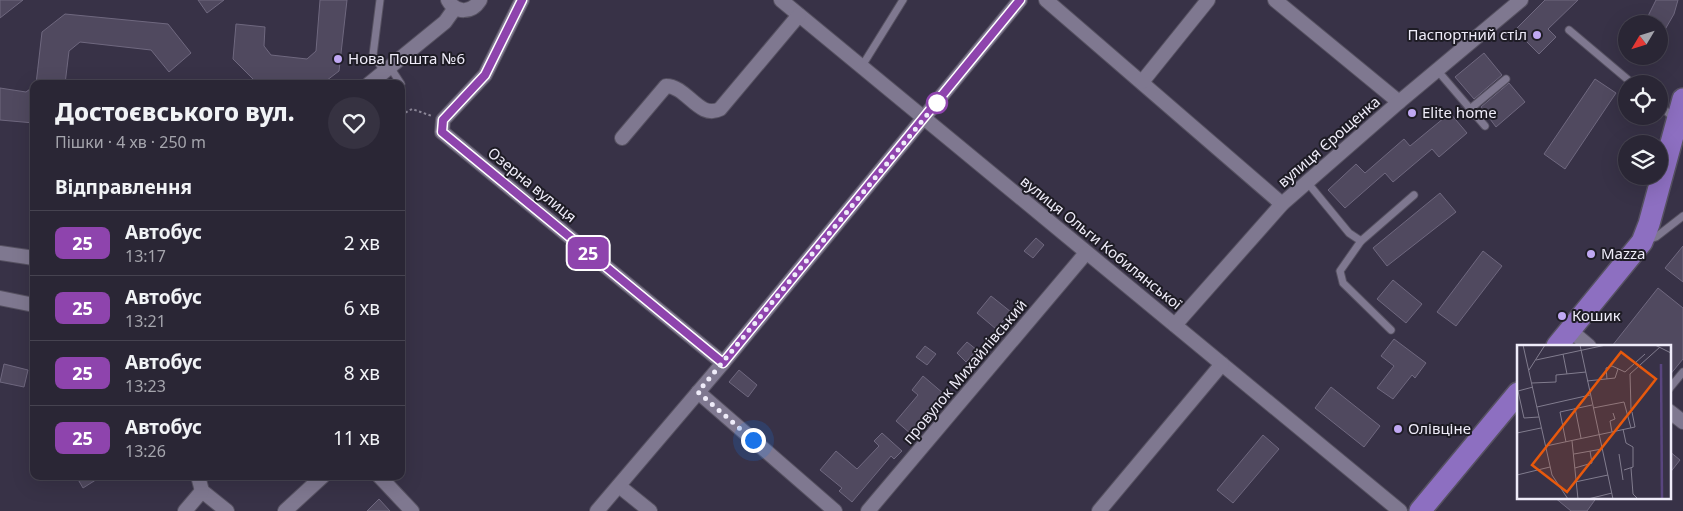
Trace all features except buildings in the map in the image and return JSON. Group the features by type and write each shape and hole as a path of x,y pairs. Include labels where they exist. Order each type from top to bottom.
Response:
{"main road":[{"path":"1563,338 1642,242 1649,224 1683,99"},
{"path":"1420,511 1517,394"}],"street":[{"path":"373,80 445,22 451,4 467,10 473,8 480,0"},
{"path":"441,124 485,75 522,0"},
{"name":"вулиця Ольги Кобилянської","path":"781,0 1400,511"},
{"path":"597,511 723,363 1020,0"},
{"path":"1046,0 1282,204"},
{"path":"1142,82 1208,0"},
{"path":"1275,0 1399,102"},
{"name":"вулиця Єрощенка","path":"1175,325 1282,204 1399,102 1521,0"},
{"path":"622,138 666,86 675,86 706,112 714,113 720,109 799,15"},
{"name":"Озерна вулиця","path":"441,124 444,135 723,363"},
{"path":"0,253 30,257"},
{"name":"провулок Михайлівський","path":"868,511 1086,253"},
{"path":"0,298 30,303"},
{"path":"1563,338 1586,345"},
{"path":"1099,511 1222,364"},
{"path":"698,392 835,511"},
{"path":"1670,412 1683,422"},
{"path":"199,480 202,491 227,511"},
{"path":"285,511 319,480"},
{"path":"383,480 412,511"},
{"path":"619,486 650,511"},
{"path":"185,511 202,491"}],"lane":[{"path":"380,0 373,54 397,80"},
{"path":"862,66 904,0"},
{"path":"1568,30 1622,75"},
{"path":"1437,70 1485,126"},
{"path":"1470,109 1506,79"},
{"path":"1668,114 1677,121"},
{"path":"1307,182 1349,232 1361,241"},
{"path":"1391,330 1342,283 1340,271 1361,241 1414,195"},
{"path":"1642,242 1656,237 1683,216"},
{"path":"1670,388 1683,372"}],"path":[{"path":"405,112 408,109 417,109 430,114 441,124"}],"bus line":[{"name":"25","path":"522,0 485,75 443,120 441,124 442,132 723,363 1020,0"}],"place":[{"name":"Паспортний стіл","path":"1537,35"},
{"name":"Нова Пошта №6","path":"338,59"},
{"name":"Elite home","path":"1412,113"},
{"name":"Mazza","path":"1591,254"},
{"name":"Кошик","path":"1562,316"},
{"name":"Олівціне","path":"1398,429"}],"route":[{"path":"753,440 698,392 937,103"}]}
